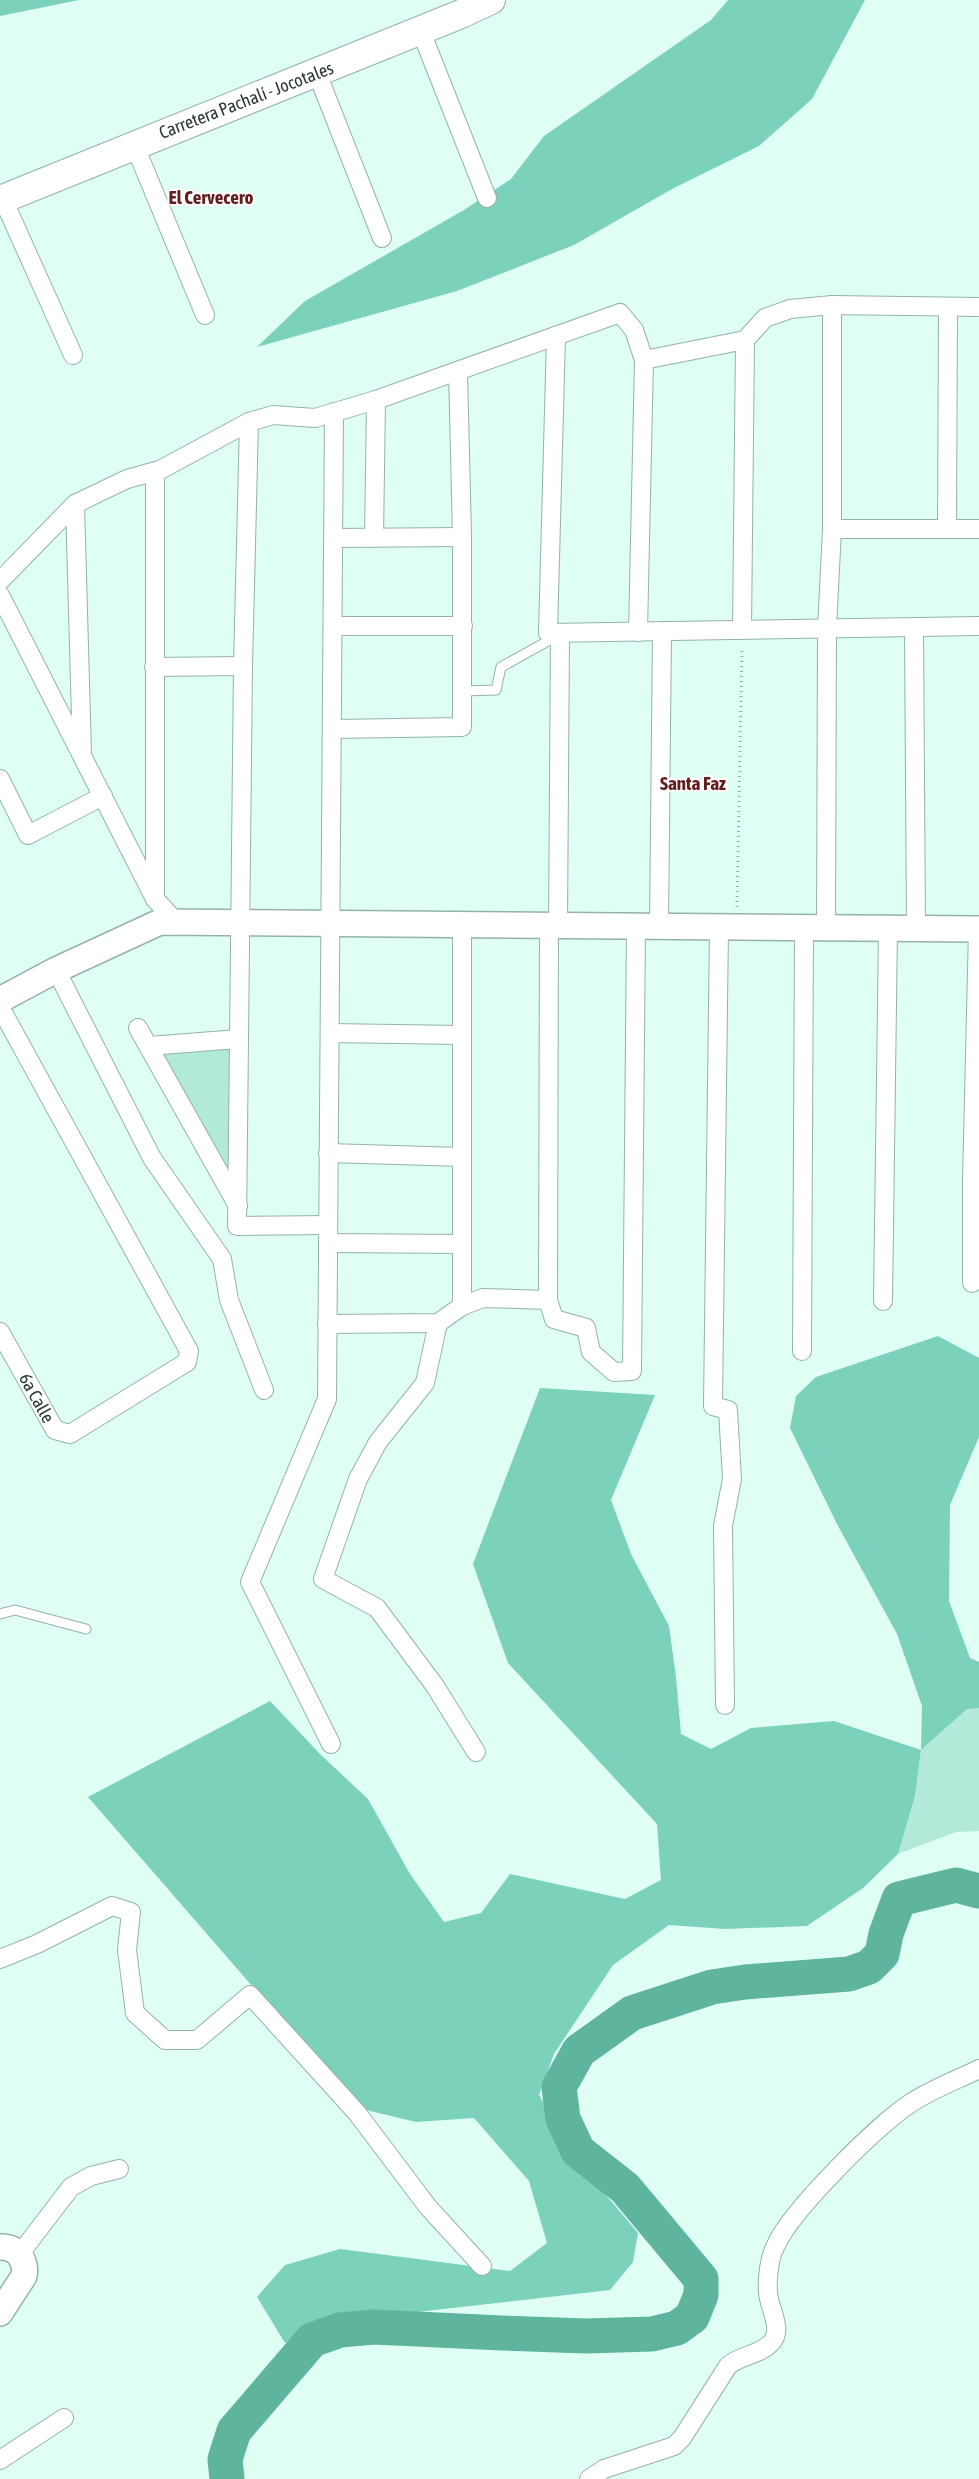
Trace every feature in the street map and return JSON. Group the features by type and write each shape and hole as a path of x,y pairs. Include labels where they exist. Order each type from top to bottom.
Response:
{"main road":[{"name":"Carretera Pachalí - Jocotales","path":"1,199 134,144 317,73 469,7 491,0"}],"street":[{"path":"420,29 486,198"},
{"path":"317,73 382,238"},
{"path":"134,144 205,315"},
{"path":"1,199 73,355"},
{"path":"802,1352 815,928 832,529 832,305"},
{"path":"644,360 745,340 765,318 790,310 832,305 979,307"},
{"path":"947,529 948,308"},
{"path":"0,581 75,504 127,479 155,471 192,454 249,422 273,415 315,418 376,400 620,313 634,330 644,360 638,632"},
{"path":"556,336 548,634 979,626"},
{"path":"742,630 745,340"},
{"path":"333,729 462,727 462,537 458,371"},
{"path":"374,538 376,400"},
{"path":"331,1744 250,1582 327,1400 334,626 334,412"},
{"path":"249,422 239,922 239,1208 237,1226 328,1225"},
{"path":"155,471 155,899"},
{"path":"75,504 82,758"},
{"path":"832,529 979,529"},
{"path":"334,538 462,537"},
{"path":"0,595 155,899 176,922"},
{"path":"334,626 463,626"},
{"path":"914,627 916,929"},
{"path":"560,634 548,1300 554,1319 586,1328 591,1352 614,1372 632,1370 648,926 662,631"},
{"path":"154,668 243,666"},
{"path":"0,779 28,835 103,796"},
{"path":"0,1000 56,970 160,922 978,929 972,1181 972,1283"},
{"path":"462,924 462,1306"},
{"path":"725,1705 723,1526 732,1479 728,1410 713,1406 728,927"},
{"path":"883,1301 888,929"},
{"path":"56,970 152,1158 222,1259 229,1300 264,1390"},
{"name":"6a Calle","path":"0,1008 189,1352 187,1362 70,1434 55,1430 0,1332"},
{"path":"138,1028 239,1208"},
{"path":"330,1033 461,1035"},
{"path":"149,1046 238,1039"},
{"path":"328,1153 462,1157"},
{"path":"328,1242 462,1244"},
{"path":"327,1324 438,1322 462,1306 483,1298 548,1300"},
{"path":"438,1322 425,1383 378,1442 358,1479 323,1580 377,1608 436,1686 476,1752"},
{"path":"0,1958 37,1944 112,1906 131,1912 127,1950 135,2013 165,2040 197,2040 250,1995 358,2112 428,2207 482,2266"},
{"path":"590,2479 604,2469 674,2446 682,2438 728,2366 733,2361 769,2346 776,2338 776,2329 768,2293 769,2269 776,2244 801,2209 893,2116 912,2102 979,2069"},
{"path":"0,2313 24,2276 24,2261 10,2251 71,2186 91,2176 119,2169"},
{"path":"0,2460 64,2418"}],"lane":[{"path":"463,691 496,690 501,667 560,634"},
{"path":"0,1614 15,1610 86,1629"}],"path":[{"path":"728,927 742,630"}],"green space":[{"path":"0,0 79,0 0,16"},
{"path":"728,0 865,0 812,99 759,146 672,189 574,245 457,291 257,347 305,301 464,210 511,179 544,136 711,20"},
{"path":"238,1039 239,1208 149,1046"},
{"path":"938,1336 979,1358 979,1437 950,1505 949,1601 970,1658 979,1662 979,1708 967,1709 921,1750 922,1706 897,1634 837,1524 790,1428 796,1396 816,1377"},
{"path":"540,1388 655,1395 611,1500 631,1554 669,1626 681,1734 711,1749 751,1728 834,1721 921,1750 915,1796 898,1854 863,1888 807,1926 725,1929 669,1925 613,1965 554,2054 539,2095 583,2168 638,2233 633,2262 610,2290 338,2321 285,2343 257,2297 285,2265 340,2249 510,2271 547,2243 529,2181 474,2118 416,2122 358,2108 88,1797 270,1701 320,1754 368,1799 410,1874 444,1922 481,1913 510,1874 625,1899 661,1880 657,1824 508,1663 473,1564"},
{"path":"979,1708 979,1831 956,1832 898,1854 915,1796 921,1750 967,1709"}],"waterway":[{"path":"227,2479 225,2459 234,2431 312,2340 340,2330 374,2327 586,2336 652,2334 677,2328 692,2317 701,2295 701,2279 625,2188 578,2151 563,2119 559,2087 579,2051 632,2013 712,1987 745,1982 849,1974 869,1967 882,1954 886,1934 899,1899 956,1885 979,1891"}],"district":[{"name":"El Cervecero","path":"211,197"},
{"name":"Santa Faz","path":"693,783"}]}
